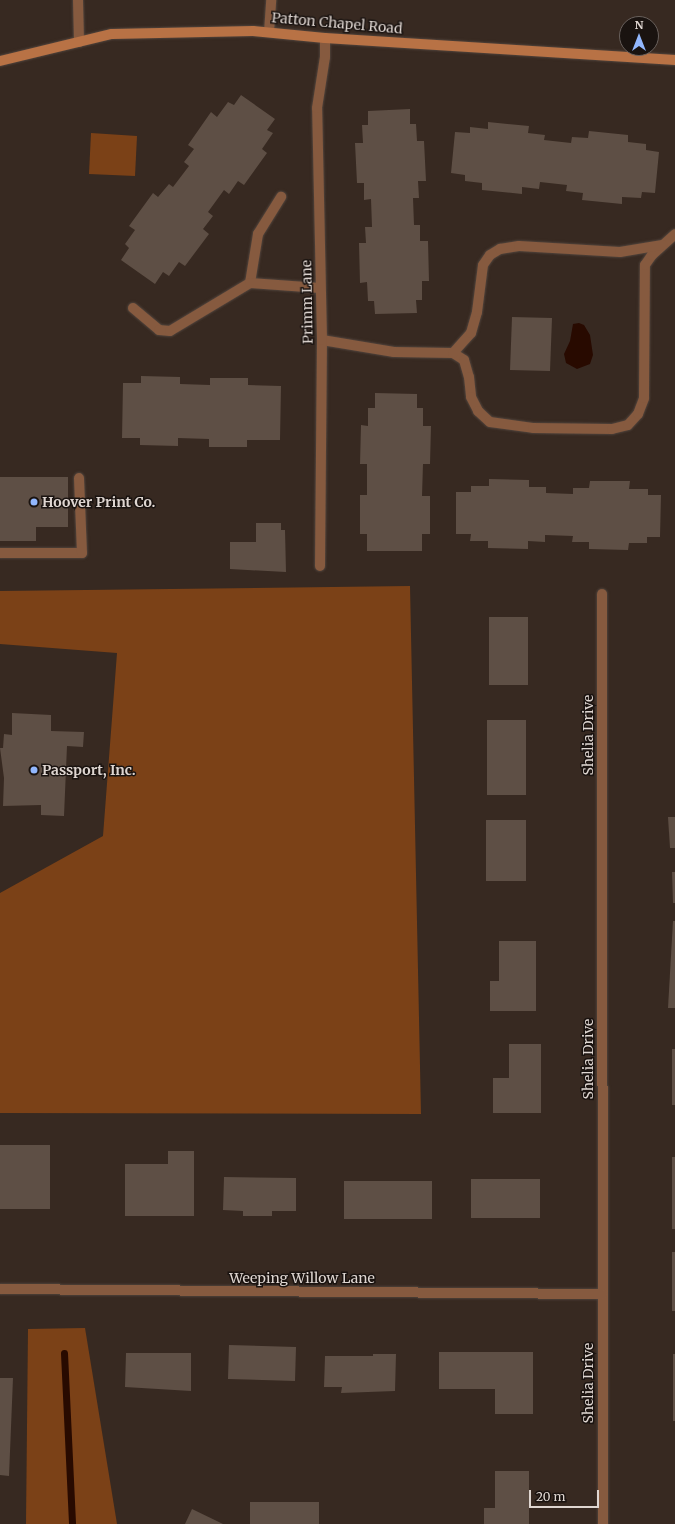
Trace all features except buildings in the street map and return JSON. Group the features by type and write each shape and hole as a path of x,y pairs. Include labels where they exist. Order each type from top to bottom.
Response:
{"main road":[{"name":"Patton Chapel Road","path":"0,61 112,34 269,32 325,38 675,60"}],"street":[{"path":"78,0 79,42"},
{"path":"269,32 271,0"},
{"name":"Primm Lane","path":"320,566 322,340 317,108 325,57 325,38"},
{"path":"250,283 258,234 281,197"},
{"path":"322,340 394,352 453,354 464,360 469,377 471,397 478,411 490,422 533,428 612,429 628,425 638,414 644,398 645,265 675,234"},
{"path":"453,354 471,333 477,312 483,265 490,254 500,249 519,246 620,252 663,245"},
{"path":"133,308 159,330 170,331 250,283 320,288"},
{"path":"0,553 82,553 79,478"},
{"name":"Shelia Drive","path":"602,594 604,1294 602,1524"},
{"name":"Weeping Willow Lane","path":"0,1289 604,1294"}],"shaded area":[{"path":"91,133 137,136 135,176 89,174"},
{"path":"579,323 584,325 590,335 593,355 590,364 577,369 566,363 564,354 570,341 573,324"},
{"path":"410,586 421,1114 0,1113 0,893 103,836 117,653 0,644 0,591"},
{"path":"85,1328 117,1524 26,1524 28,1329"}],"waterway":[{"path":"64,1353 72,1524"}],"place":[{"name":"Hoover Print Co.","path":"34,502"},
{"name":"Passport, Inc.","path":"34,770"}]}
